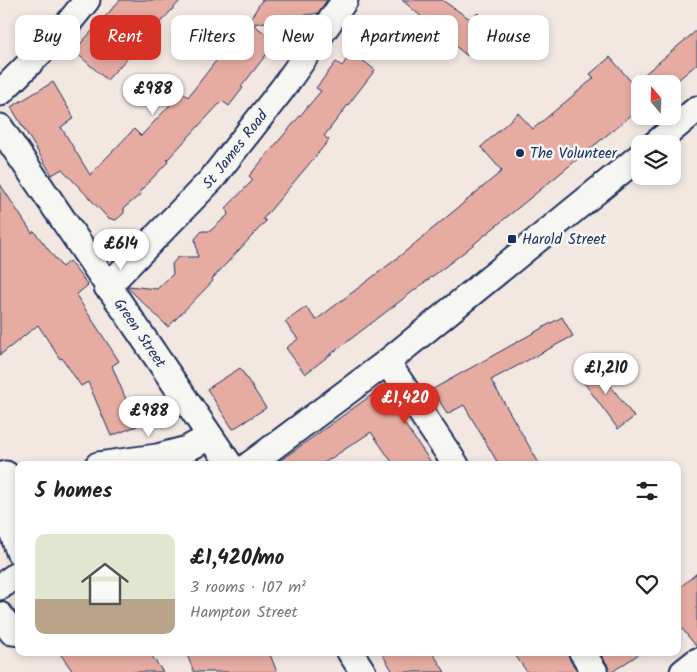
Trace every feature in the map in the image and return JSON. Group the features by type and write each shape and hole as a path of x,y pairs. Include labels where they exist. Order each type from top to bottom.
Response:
{"street":[{"path":"0,93 62,31 87,0"},
{"name":"St James Road","path":"107,287 211,180 283,88 345,0"},
{"path":"666,135 697,109"},
{"name":"Green Street","path":"0,127 227,461"},
{"path":"254,461 387,362 631,163"},
{"path":"387,362 453,461"},
{"path":"130,461 187,450 209,436"},
{"path":"8,474 12,528 15,538"},
{"path":"0,586 15,577"},
{"path":"0,615 12,632 15,632"},
{"path":"585,656 595,672"},
{"path":"682,672 697,661"}],"building":[{"path":"120,0 181,0 161,22 161,15 106,15"},
{"path":"262,0 327,0 318,13 306,15 264,15 264,22 254,24 253,15"},
{"path":"402,0 442,0 468,18 468,55 458,48 458,15 419,15"},
{"path":"254,25 264,33 264,57 229,106 222,101 140,191 141,194 124,208 124,213 116,220 108,218 62,169 52,175 11,107 53,82 74,118 61,127 90,175 134,129 141,136 182,92 188,97 217,60 254,60"},
{"path":"697,30 697,64 681,77 681,75 644,75"},
{"path":"90,33 90,60 126,60 107,80 80,56 80,44"},
{"path":"610,57 631,82 631,115 463,253 305,374 286,348 298,339 285,322 306,307 316,320 395,260 502,171 481,147 518,113 533,129 594,78 590,74"},
{"path":"346,60 362,60 375,70 324,136 329,140 263,219 266,221 212,279 213,281 168,327 127,287 157,289 173,274 172,264 178,257 198,257 195,239 202,231 210,231 228,215 226,208 253,180 249,176 321,91 316,88 336,62 342,66"},
{"path":"0,184 32,233 34,231 62,267 69,261 88,285 76,295 119,361 112,366 137,426 111,436 88,382 81,386 62,358 60,359 38,325 0,355"},
{"path":"562,317 573,336 491,380 538,461 497,461 464,405 447,414 433,389"},
{"path":"592,361 634,417 618,429 580,377 580,370"},
{"path":"240,368 266,408 233,429 207,389"},
{"path":"380,389 430,461 391,461 371,432 327,461 280,461"},
{"path":"697,573 697,647 681,628 681,586"},
{"path":"62,656 152,656 163,672 73,672"},
{"path":"188,656 271,656 277,672 194,672"},
{"path":"383,656 435,656 445,672 393,672"},
{"path":"516,656 569,656 578,672 527,672"},
{"path":"602,656 636,656 612,672 609,672 607,664"}],"place":[{"name":"The Volunteer","path":"520,153"},
{"name":"Harold Street","path":"512,239"}]}
